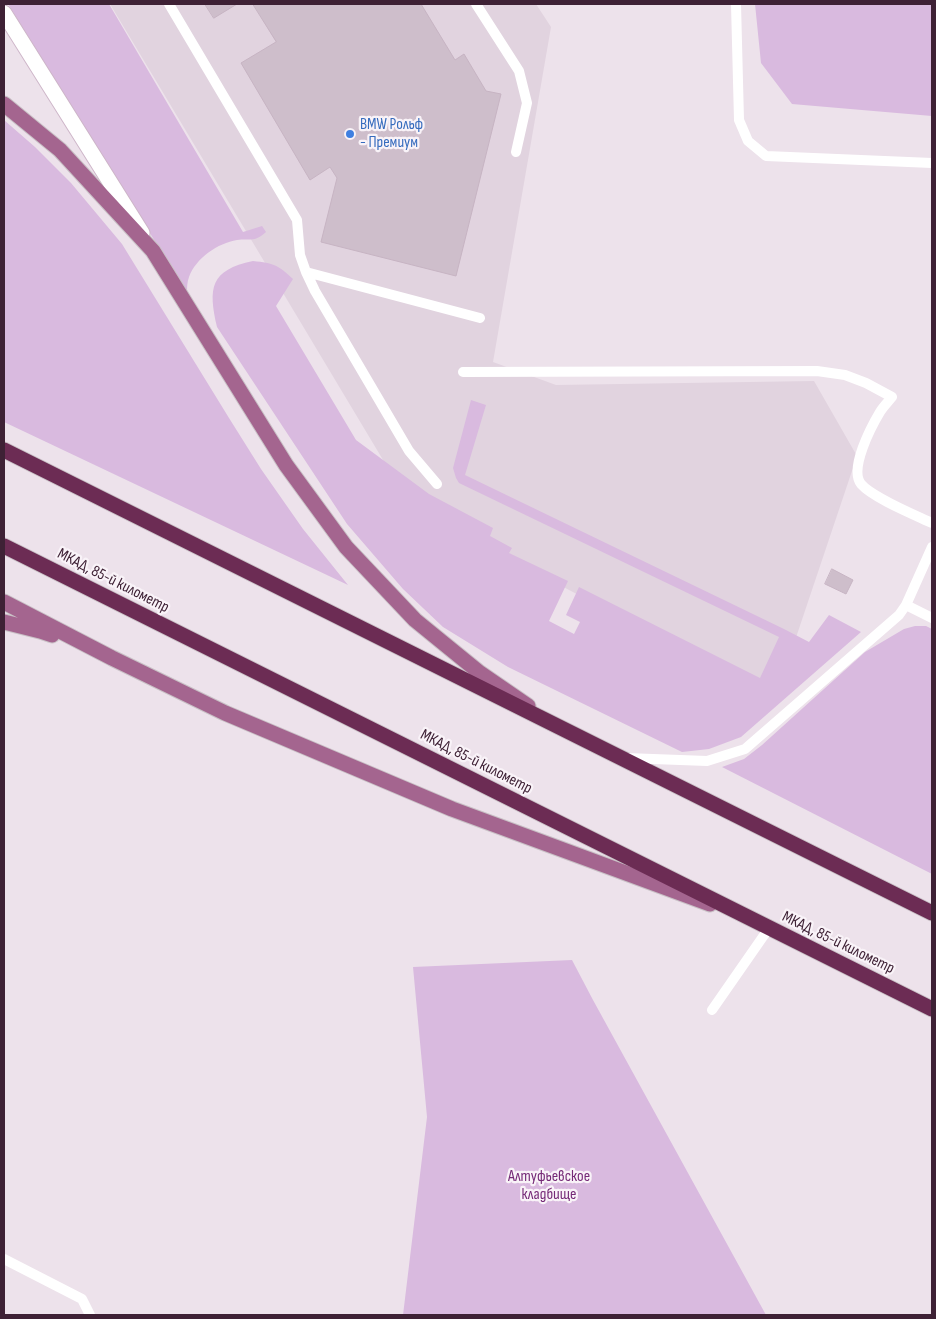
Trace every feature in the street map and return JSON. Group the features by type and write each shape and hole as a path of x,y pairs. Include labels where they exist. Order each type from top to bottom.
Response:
{"highway":[{"path":"4,450 932,913"},
{"name":"МКАД, 85-й километр","path":"4,546 932,1009"}],"main road":[{"path":"4,104 60,150 153,252 286,465 346,547 415,620 480,673 557,726"},
{"path":"4,602 112,658 226,713 452,809 762,924"},
{"path":"4,622 40,631 112,658"}],"street":[{"path":"4,13 153,252"}],"lane":[{"path":"169,4 297,220 300,255 306,272 320,299 409,451 437,484"},
{"path":"476,4 519,71 527,103 516,152"},
{"path":"736,4 739,120 748,141 766,156 932,164"},
{"path":"306,272 480,318"},
{"path":"463,372 817,370 845,375 866,383 892,397 880,410 862,450 858,468 858,476 861,483 874,494 932,523"},
{"path":"621,758 707,761 746,749 900,615 932,547"},
{"path":"906,605 932,618"},
{"path":"712,1010 762,924"},
{"path":"4,1259 82,1299 90,1315"}],"shaded area":[{"path":"110,4 536,4 551,27 493,362 556,385 814,381 857,456 775,700 410,505"}],"green space":[{"path":"8,4 109,4 243,232 262,226 266,232 255,239 237,240 222,244 208,252 192,270 188,281 187,293"},
{"path":"755,4 932,4 932,116 792,104 761,63"},
{"path":"4,120 35,147 71,183 122,244 261,469 303,529 348,585 4,422"},
{"path":"253,261 275,266 293,279 276,306 356,440 429,494 493,528 490,536 512,548 509,553 568,581 549,621 574,634 580,622 566,615 579,587 760,678 779,637 459,483 453,468 471,400 486,405 465,475 809,642 829,615 861,632 741,737 709,749 682,752 508,667 443,627 403,589 347,524 217,327 213,302 213,291 216,283 220,276 228,270"},
{"path":"926,626 932,629 932,874 722,767 744,759 762,745 865,652 904,629"},
{"name":"Алтуфьевское кладбище","path":"572,960 766,1315 403,1315 427,1117 413,967"}],"building":[{"path":"205,4 237,4 214,18"},
{"path":"253,4 421,4 455,60 464,54 486,91 501,94 456,276 321,242 337,178 330,167 310,180 241,63 276,42"},
{"path":"832,569 853,580 846,594 825,584"}],"place":[{"name":"BMW Рольф - Премиум","path":"350,134"}]}
